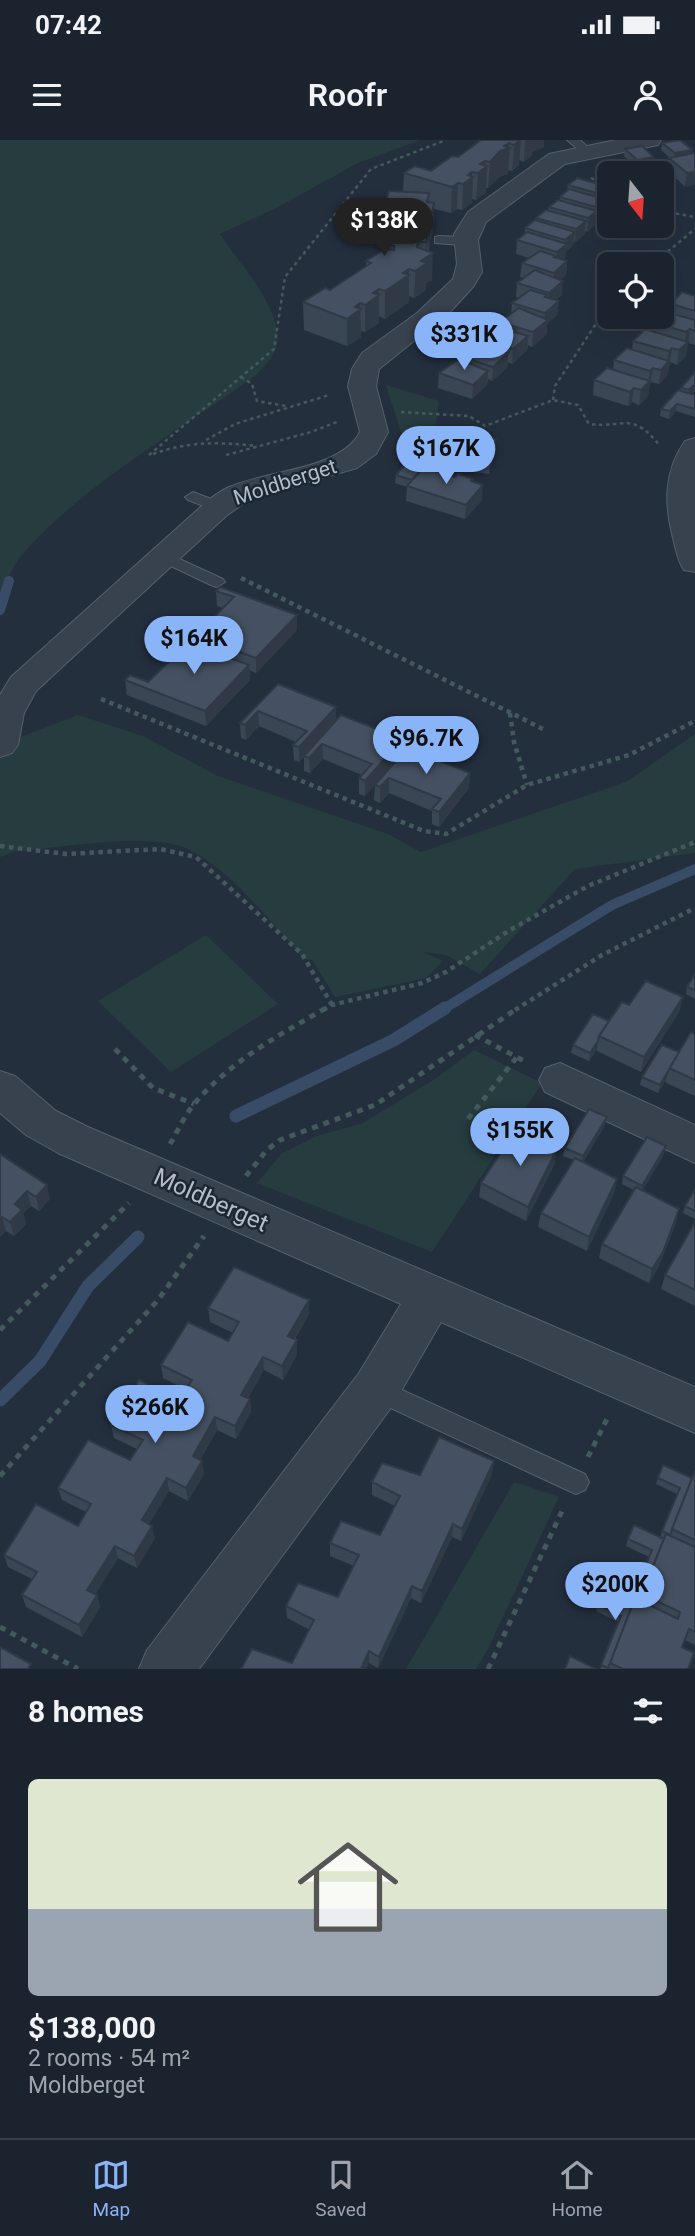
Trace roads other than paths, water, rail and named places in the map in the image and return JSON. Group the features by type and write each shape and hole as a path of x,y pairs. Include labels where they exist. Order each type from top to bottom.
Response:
{"street":[{"path":"464,242 468,228 477,216 542,167 579,146 650,140"},
{"name":"Moldberget","path":"0,745 7,713 23,685 162,556 206,502 346,462 366,448 374,432 360,381 365,367 458,290 468,275 469,267 464,242"},
{"path":"691,453 680,482 680,503 695,563"},
{"path":"560,1080 695,1144"},
{"name":"Moldberget","path":"0,1088 41,1123 73,1140 695,1410"},
{"path":"166,1669 376,1389 431,1297"}],"lane":[{"path":"439,240 464,242"},
{"path":"162,556 218,582"},
{"path":"376,1389 576,1482"}],"waterway":[{"path":"0,610 9,581"},
{"path":"442,1010 612,905 695,869"},
{"path":"236,1116 394,1040 445,1008"},
{"path":"0,1400 40,1361 88,1286 138,1237"}]}
